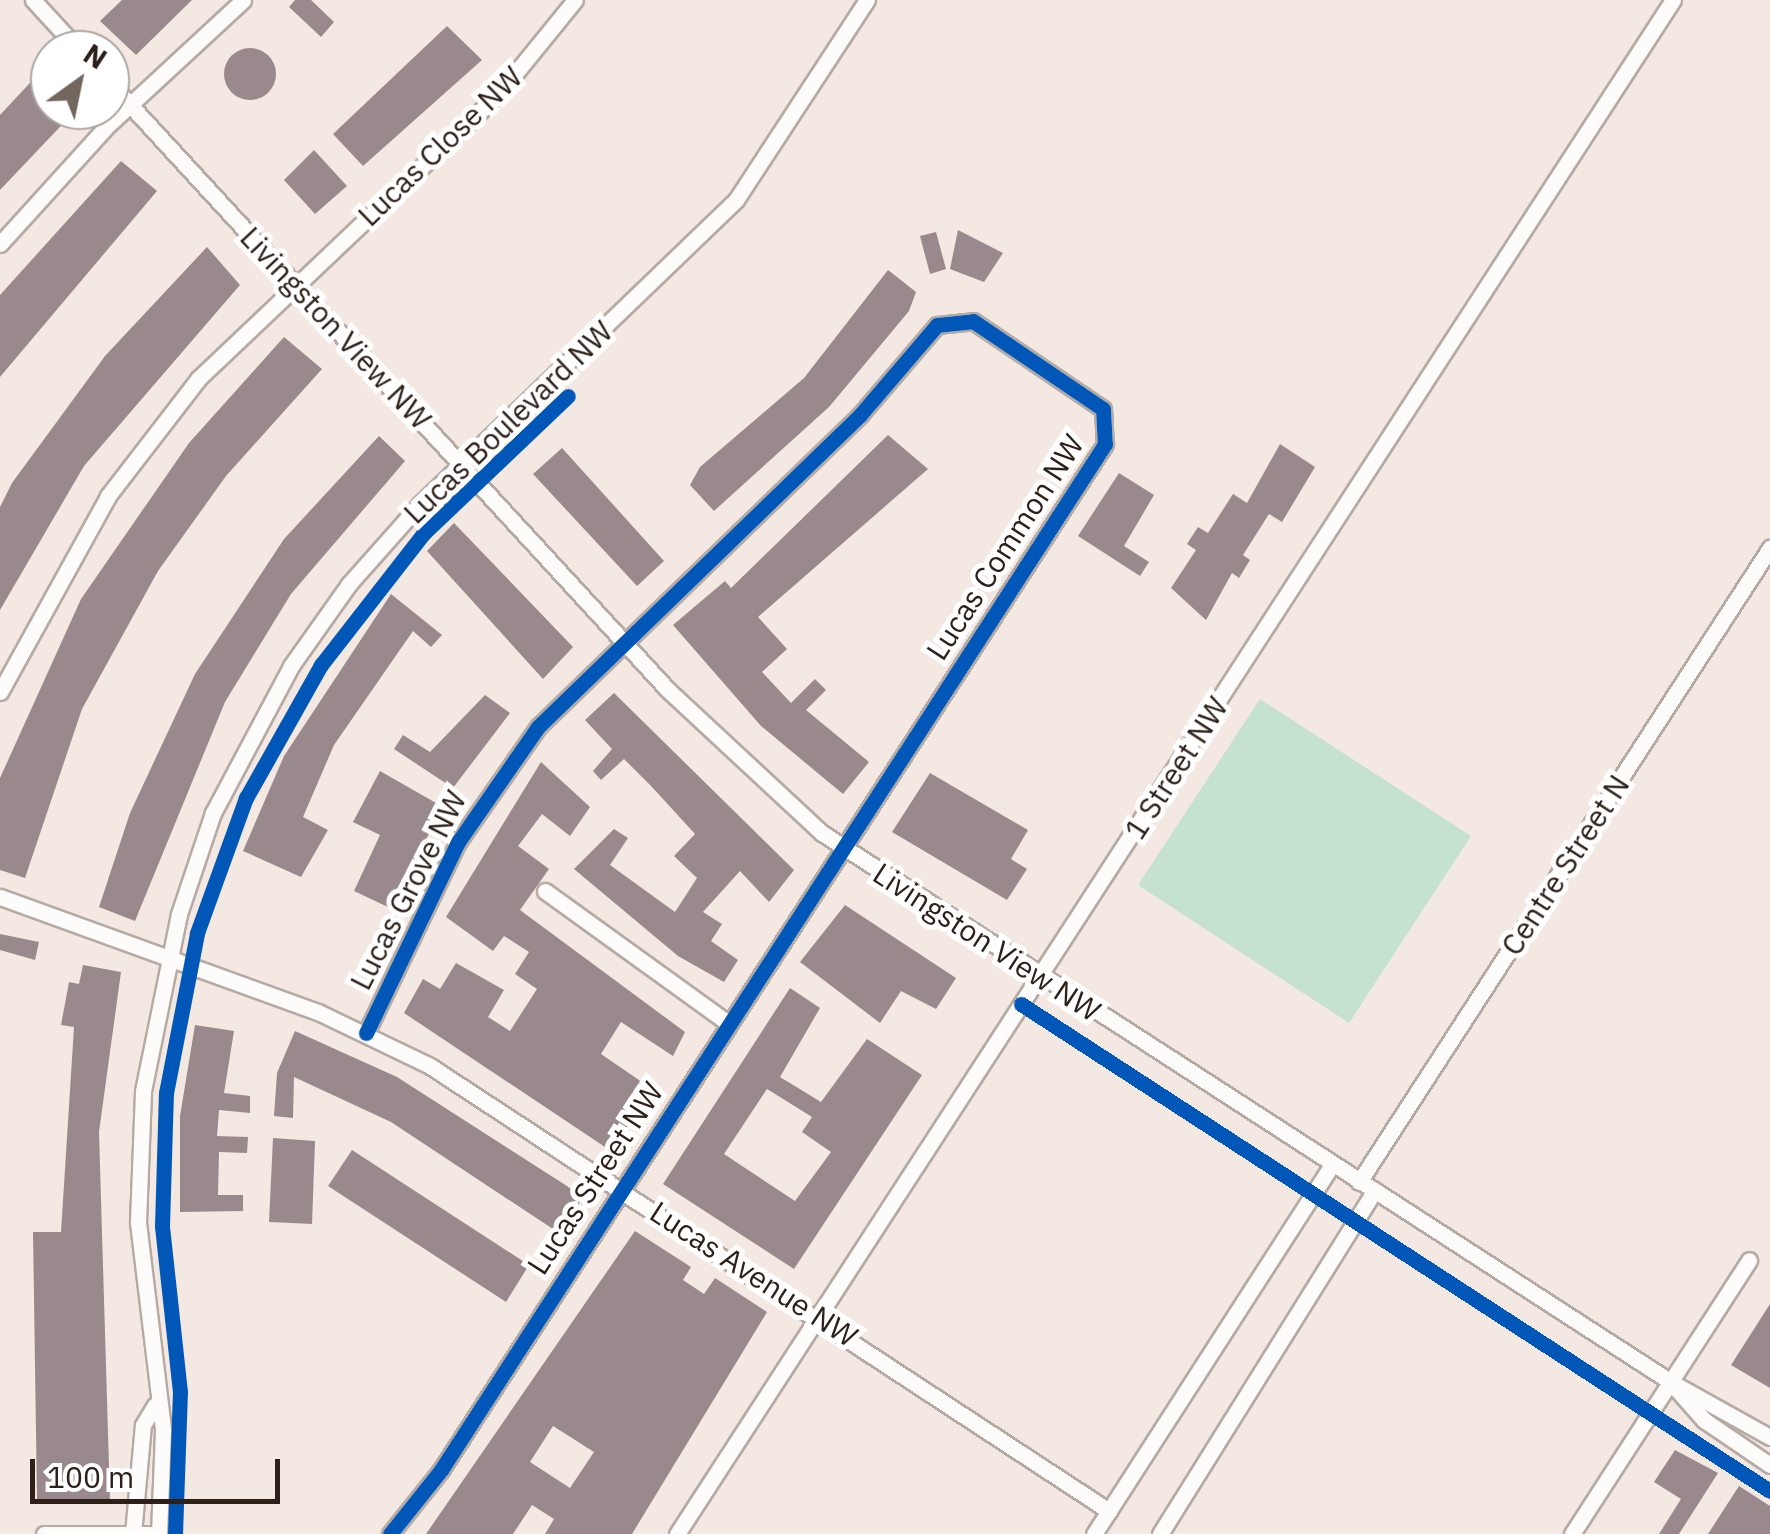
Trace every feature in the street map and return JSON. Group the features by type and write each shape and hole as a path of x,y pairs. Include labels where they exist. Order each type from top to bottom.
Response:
{"street":[{"path":"33,0 61,30"},
{"path":"130,105 243,0"},
{"name":"Lucas Close NW","path":"0,692 41,605 144,446 294,283 500,91 575,0"},
{"name":"Lucas Boulevard NW","path":"159,1534 163,1428 155,1406 140,1152 170,957 214,814 291,666 349,584 462,464 736,200 867,0"},
{"name":"1 Street NW","path":"677,1534 1673,0"},
{"name":"Livingston View NW","path":"130,105 725,748 842,848 1671,1382"},
{"path":"0,244 107,130"},
{"name":"Lucas Common NW","path":"620,638 850,425 946,319 974,321 1097,402 1108,418 1105,444 842,848"},
{"name":"Centre Street N","path":"1359,1182 1770,548"},
{"name":"Lucas Grove NW","path":"366,1033 458,842 538,727 620,638"},
{"name":"Lucas Street NW","path":"390,1534 622,1188 842,848"},
{"path":"546,891 728,1023"},
{"name":"Lucas Avenue NW","path":"0,898 170,957 366,1033 622,1188 820,1315 1109,1511"},
{"path":"1094,1534 1332,1165"},
{"path":"1160,1534 1374,1192"},
{"path":"1572,1534 1750,1260"},
{"path":"1671,1382 1770,1436"},
{"path":"1671,1382 1704,1420 1770,1464"},
{"name":"Lucas Boulevard NW","path":"133,1534 143,1425 155,1406"},
{"path":"44,1534 150,1534"}],"green space":[{"path":"1260,699 1471,836 1349,1023 1138,885"}],"building":[{"path":"122,0 192,0 136,55 130,49 130,30 110,30 100,21"},
{"path":"295,0 311,0 334,22 321,37 289,7"},
{"path":"447,26 482,60 363,166 333,134"},
{"path":"250,48 268,56 276,74 268,92 250,100 232,92 224,74 232,56"},
{"path":"30,83 30,130 57,130 0,190 0,115"},
{"path":"314,150 347,186 315,214 284,180"},
{"path":"121,161 157,191 0,377 0,295"},
{"path":"958,230 1003,253 984,282 950,269"},
{"path":"936,232 946,269 930,274 920,236"},
{"path":"207,247 240,285 84,466 0,610 0,507 12,483 105,356"},
{"path":"888,270 916,292 909,311 829,407 714,511 690,485 700,467 804,378"},
{"path":"284,337 322,369 226,476 158,571 82,709 25,878 0,870 0,778 81,599 189,443"},
{"path":"888,435 928,469 758,617 787,649 762,672 791,703 815,679 826,690 806,710 869,762 843,794 761,726 673,625 725,581 731,588"},
{"path":"379,436 405,461 291,594 225,702 135,921 99,907 130,813 195,674 284,539"},
{"path":"1280,444 1315,467 1282,522 1269,514 1243,555 1250,560 1239,578 1232,573 1206,620 1171,588 1196,550 1187,544 1198,527 1208,533 1233,494 1247,503"},
{"path":"562,448 664,561 637,586 533,474"},
{"path":"1119,473 1154,495 1124,546 1149,562 1140,576 1078,536"},
{"path":"454,523 573,647 543,679 427,551"},
{"path":"391,594 442,635 431,647 413,631 334,745 303,817 328,830 301,877 243,851 284,756"},
{"path":"614,693 794,870 769,902 740,871 703,912 722,924 711,941 738,960 724,982 678,956 574,869 614,829 628,838 610,865 675,912 697,878 674,856 695,834 652,787 624,759 601,780 593,771 612,749 585,720"},
{"path":"485,695 510,713 453,788 394,749 403,735 430,752"},
{"path":"541,762 590,807 570,836 542,814 518,846 549,869 520,910 685,1032 673,1056 621,1022 601,1054 652,1089 611,1151 404,1013 423,979 440,989 456,963 504,990 488,1017 510,1031 537,989 515,974 529,952 504,936 493,951 446,917"},
{"path":"380,771 443,807 390,908 354,891 380,835 353,822"},
{"path":"930,773 1028,830 1011,859 1027,869 1007,900 892,832"},
{"path":"845,905 956,978 936,1009 901,991 880,1023 800,962"},
{"path":"0,934 39,942 35,960 0,950"},
{"path":"83,965 121,972 99,1132 110,1500 37,1499 33,1232 61,1232 74,1027 61,1025 69,982 79,984"},
{"path":"790,988 820,1008 780,1077 821,1102 867,1039 922,1075 794,1269 663,1184","holes":["767,1089 812,1117 802,1132 831,1152 795,1201 724,1154"]},
{"path":"195,1025 234,1031 224,1093 250,1096 250,1113 219,1110 217,1136 248,1137 247,1153 219,1152 218,1195 243,1195 243,1211 180,1212 180,1116"},
{"path":"295,1031 397,1077 567,1186 582,1198 567,1224 559,1233 391,1122 294,1077 293,1118 274,1116 277,1073"},
{"path":"273,1138 315,1141 312,1224 269,1222"},
{"path":"352,1150 529,1265 506,1302 328,1186"},
{"path":"635,1231 691,1267 683,1280 704,1294 715,1278 767,1312 632,1534 545,1534 554,1519 532,1505 513,1534 426,1534","holes":["553,1426 594,1452 570,1488 530,1462"]},
{"path":"1770,1304 1770,1388 1731,1365"},
{"path":"1675,1450 1718,1473 1679,1534 1659,1534 1681,1499 1654,1482"},
{"path":"1739,1486 1770,1506 1770,1534 1708,1534"}],"cycle path":[{"path":"366,1033 458,842 538,727 860,415 937,325 973,321 1103,409 1105,444 441,1470 390,1534"},
{"path":"175,1534 180,1392 162,1226 166,1093 197,933 246,798 321,665 423,534 568,396"},
{"path":"1021,1004 1770,1491"}]}
